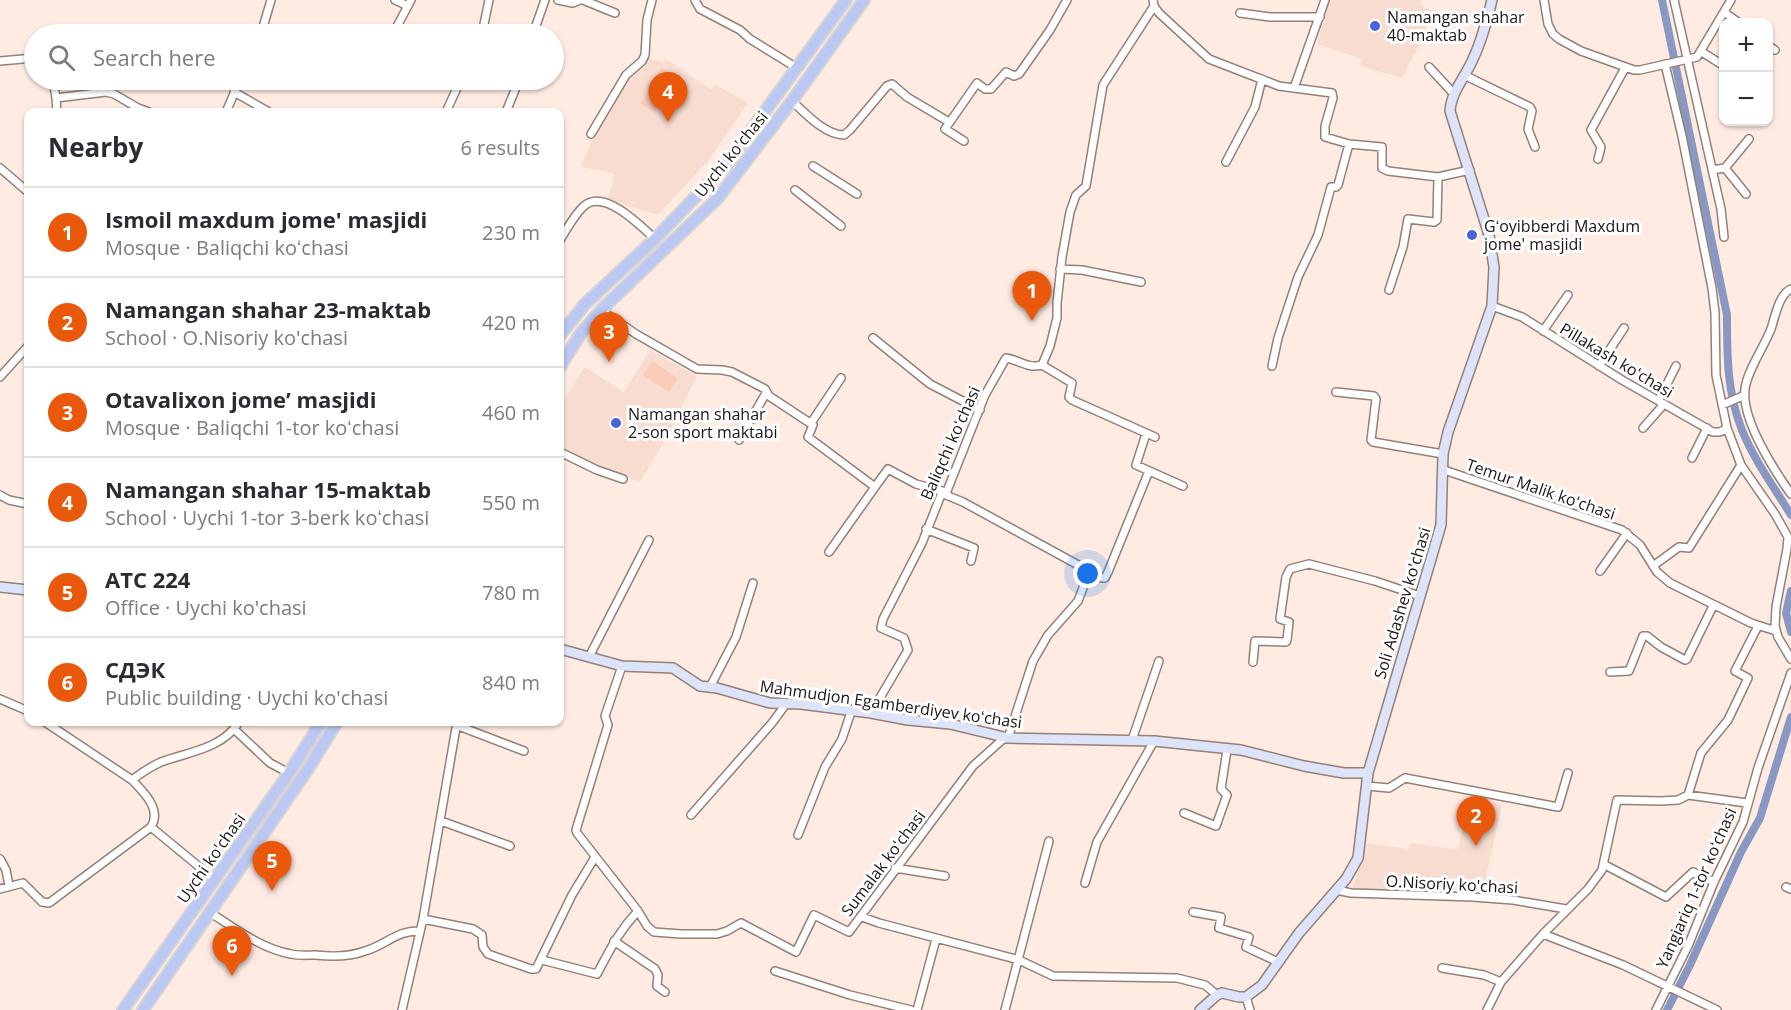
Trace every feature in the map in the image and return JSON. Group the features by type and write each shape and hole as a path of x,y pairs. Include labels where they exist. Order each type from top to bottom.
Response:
{"main road":[{"name":"Uychi ko'chasi","path":"564,330 585,304 655,239 726,165 846,0"},
{"name":"Uychi ko'chasi","path":"564,361 581,333 602,310 718,198 792,101 864,0"},
{"name":"Uychi ko'chasi","path":"123,1010 289,773 318,726"},
{"name":"Uychi ko'chasi","path":"143,1010 308,769 335,726"}],"street":[{"path":"264,24 271,0"},
{"path":"395,0 409,3 398,24"},
{"path":"484,24 489,0"},
{"path":"536,24 544,0"},
{"path":"558,0 573,3 581,0 615,13"},
{"path":"591,134 626,75 642,61 645,55 647,20 652,0"},
{"path":"694,0 700,9 740,30 750,39 797,68"},
{"path":"964,141 946,130 945,127 977,83 989,89 994,87 1006,72 1017,76 1050,30 1066,0"},
{"path":"1294,88 1324,0"},
{"path":"1429,67 1454,94 1466,76 1492,0"},
{"path":"1544,0 1548,24 1559,39 1581,51 1625,68 1640,70 1697,57 1731,0"},
{"path":"1674,0 1712,170 1724,237"},
{"path":"1155,437 1072,400 1070,397 1072,383 1042,365 1056,326 1060,269 1073,200 1086,186 1088,180 1101,92 1108,76 1153,3 1191,45 1209,59 1262,80 1294,88 1332,93 1333,98 1324,134 1330,140 1383,148 1382,165 1385,170 1438,177 1470,170"},
{"path":"1724,12 1732,18"},
{"path":"1240,13 1320,17"},
{"path":"1701,52 1719,63"},
{"path":"0,61 24,59"},
{"path":"1668,63 1712,288 1716,375 1725,404 1727,428 1741,465 1788,537 1789,550 1776,607 1776,631 1791,659"},
{"path":"1598,159 1601,147 1591,130 1625,68"},
{"path":"1466,76 1530,107 1532,111 1528,129 1535,147"},
{"path":"1226,162 1255,107 1262,80"},
{"path":"792,101 827,130 844,135 886,86 892,84 907,97 949,122"},
{"path":"55,90 57,108"},
{"path":"448,108 456,90"},
{"path":"508,108 515,90"},
{"path":"56,98 106,92 138,108"},
{"path":"228,108 234,92 262,108"},
{"name":"Soli Adashev ko'chasi","path":"1246,996 1262,985 1299,933 1346,879 1358,858 1368,773 1441,525 1443,454 1448,432 1492,306 1494,267 1489,236 1450,111 1454,94"},
{"path":"1712,170 1725,168 1749,139"},
{"path":"1272,366 1278,338 1298,278 1318,236 1330,189 1338,185 1349,144"},
{"path":"813,166 858,194"},
{"path":"0,168 24,189"},
{"path":"1725,168 1746,194"},
{"path":"1389,290 1403,247 1408,219 1434,222 1437,220 1438,177"},
{"path":"795,190 842,226"},
{"path":"564,234 583,207 595,201 608,203 623,212 655,239"},
{"path":"1060,269 1082,270 1141,282"},
{"path":"1791,289 1784,294 1766,342 1744,389 1748,412 1762,447 1791,494"},
{"path":"1543,332 1568,295"},
{"name":"Pillakash koʻchasi","path":"1492,306 1522,317 1599,366 1713,432 1720,432 1727,428"},
{"path":"602,310 636,334 697,369 732,372 765,389 766,393 811,423"},
{"path":"1599,366 1624,328"},
{"path":"873,338 930,384 980,410"},
{"path":"0,377 24,350"},
{"name":"Baliqchi koʻchasi","path":"871,713 908,650 904,638 882,630 883,619 922,543 926,529 944,493 985,396 1006,358 1029,367 1042,365"},
{"path":"1643,428 1661,402 1676,366"},
{"path":"841,378 811,423 813,425 808,437 875,487"},
{"path":"739,440 766,393"},
{"path":"1335,393 1374,396 1376,399 1371,440 1373,442 1443,454"},
{"path":"1725,404 1744,395"},
{"path":"1692,458 1707,428"},
{"path":"1146,434 1136,463 1184,486"},
{"path":"564,454 597,470 623,479"},
{"path":"1653,566 1679,547 1689,548 1741,465"},
{"path":"829,552 888,469 916,484 933,487 963,502 1102,578 1105,577 1149,471"},
{"name":"Temur Malik koʻchasi","path":"1444,470 1597,520 1627,533 1640,545 1662,578 1713,606 1758,626 1776,631"},
{"path":"0,495 9,500 24,503"},
{"path":"926,529 974,548 971,561"},
{"path":"1600,572 1627,533"},
{"path":"589,657 649,540"},
{"path":"1253,663 1256,641 1286,642 1287,640 1289,622 1280,619 1287,572 1293,567 1309,564 1375,581 1420,596"},
{"path":"1008,738 1037,653 1048,635 1078,601 1089,572"},
{"path":"710,687 736,637 753,583"},
{"path":"0,586 24,589"},
{"path":"1610,672 1629,671 1643,636 1647,636 1682,659 1687,659 1713,606"},
{"path":"1688,795 1701,753 1728,720 1748,678 1736,671 1758,626"},
{"name":"Mahmudjon Egamberdiyev koʻchasi","path":"564,650 622,666 673,668 700,686 752,700 809,705 950,724 1008,738 1154,741 1241,750 1314,768 1357,774 1368,773"},
{"path":"1132,740 1159,661"},
{"name":"Sumalak koʻchasi","path":"622,666 606,716 608,725 606,733 576,830 647,926 660,934 722,933 741,923 796,952 814,915 847,932 862,916 895,868 973,766 1002,740 1008,738"},
{"name":"Yangiariq 1-tor koʻchasi","path":"1656,1010 1670,988 1714,882 1743,822 1747,803 1791,673"},
{"path":"0,699 24,709"},
{"path":"691,815 766,731 786,704"},
{"path":"798,835 825,767 842,739 851,712"},
{"path":"0,889 20,883 26,884 42,902 49,903 151,827 154,822 155,810 132,780 51,726"},
{"path":"132,780 158,763 210,745 236,726"},
{"path":"402,1010 423,919 456,726"},
{"path":"463,726 524,751"},
{"path":"234,729 270,763 289,773"},
{"path":"1085,884 1097,842 1154,741"},
{"path":"1184,813 1216,825 1227,795 1221,789 1227,750"},
{"path":"1367,786 1394,787 1405,777 1558,807 1568,773"},
{"path":"1487,1010 1502,982 1566,909 1588,889 1605,865 1617,800 1678,800 1688,795 1747,803"},
{"path":"441,821 510,846"},
{"path":"151,827 214,879"},
{"path":"1005,1010 1049,841"},
{"path":"423,919 473,929 482,935 483,947 488,954 534,970 542,960 572,895 595,857"},
{"path":"0,859 6,870 9,886"},
{"path":"1605,865 1666,897 1693,872 1714,882"},
{"path":"895,868 945,876"},
{"name":"O.Nisoriy ko'chasi","path":"1336,890 1513,900 1566,909"},
{"path":"542,960 596,974 614,941 638,911"},
{"path":"209,912 271,949 292,955 336,957 359,953 381,945 405,931 420,931"},
{"path":"1193,912 1221,917 1219,928 1249,937 1246,947 1278,962"},
{"path":"862,916 936,939 1019,960 1053,976 1177,978 1205,986 1217,995"},
{"path":"1543,934 1623,965 1717,1010"},
{"path":"917,1010 936,939"},
{"path":"614,941 656,969 657,986 665,992"},
{"path":"1442,968 1484,975 1502,982"},
{"path":"775,971 850,995 911,1010"},
{"path":"1200,1010 1222,993 1239,998 1246,996 1250,1010"}],"shaded area":[{"name":"Namangan shahar 40-maktab","path":"1330,0 1422,0 1420,6 1432,10 1421,42 1402,78 1360,66 1362,59 1317,44"},
{"path":"647,57 662,63 666,59 712,90 715,84 748,103 707,162 658,215 607,199 613,183 613,173 581,167 591,142 627,79 639,69"},
{"path":"661,68 676,76 655,112 641,104"},
{"name":"Namangan shahar 2-son sport maktabi","path":"650,350 697,376 664,442 640,482 592,464 564,449 564,399 585,367 624,392"},
{"path":"652,361 678,378 669,392 643,375"},
{"path":"1469,798 1502,805 1483,891 1352,889 1367,843 1409,849 1411,843 1458,850"}],"waterway":[{"path":"1662,0 1727,315 1728,359 1733,402 1752,452 1791,515"},
{"path":"1791,591 1786,613 1791,632"},
{"path":"1667,1010 1741,852 1760,818 1791,717"}],"place":[{"name":"Namangan shahar 40-maktab","path":"1375,26"},
{"name":"Namangan shahar 15-maktab","path":"668,122"},
{"name":"Gʻoyibberdi Maxdum jome' masjidi","path":"1472,235"},
{"name":"Ismoil maxdum jome' masjidi","path":"1032,321"},
{"name":"Otavalixon jome’ masjidi","path":"609,362"},
{"name":"Namangan shahar 2-son sport maktabi","path":"616,423"},
{"name":"Namangan shahar 23-maktab","path":"1476,846"},
{"name":"ATC 224","path":"272,891"},
{"name":"СДЭК","path":"232,976"}]}
